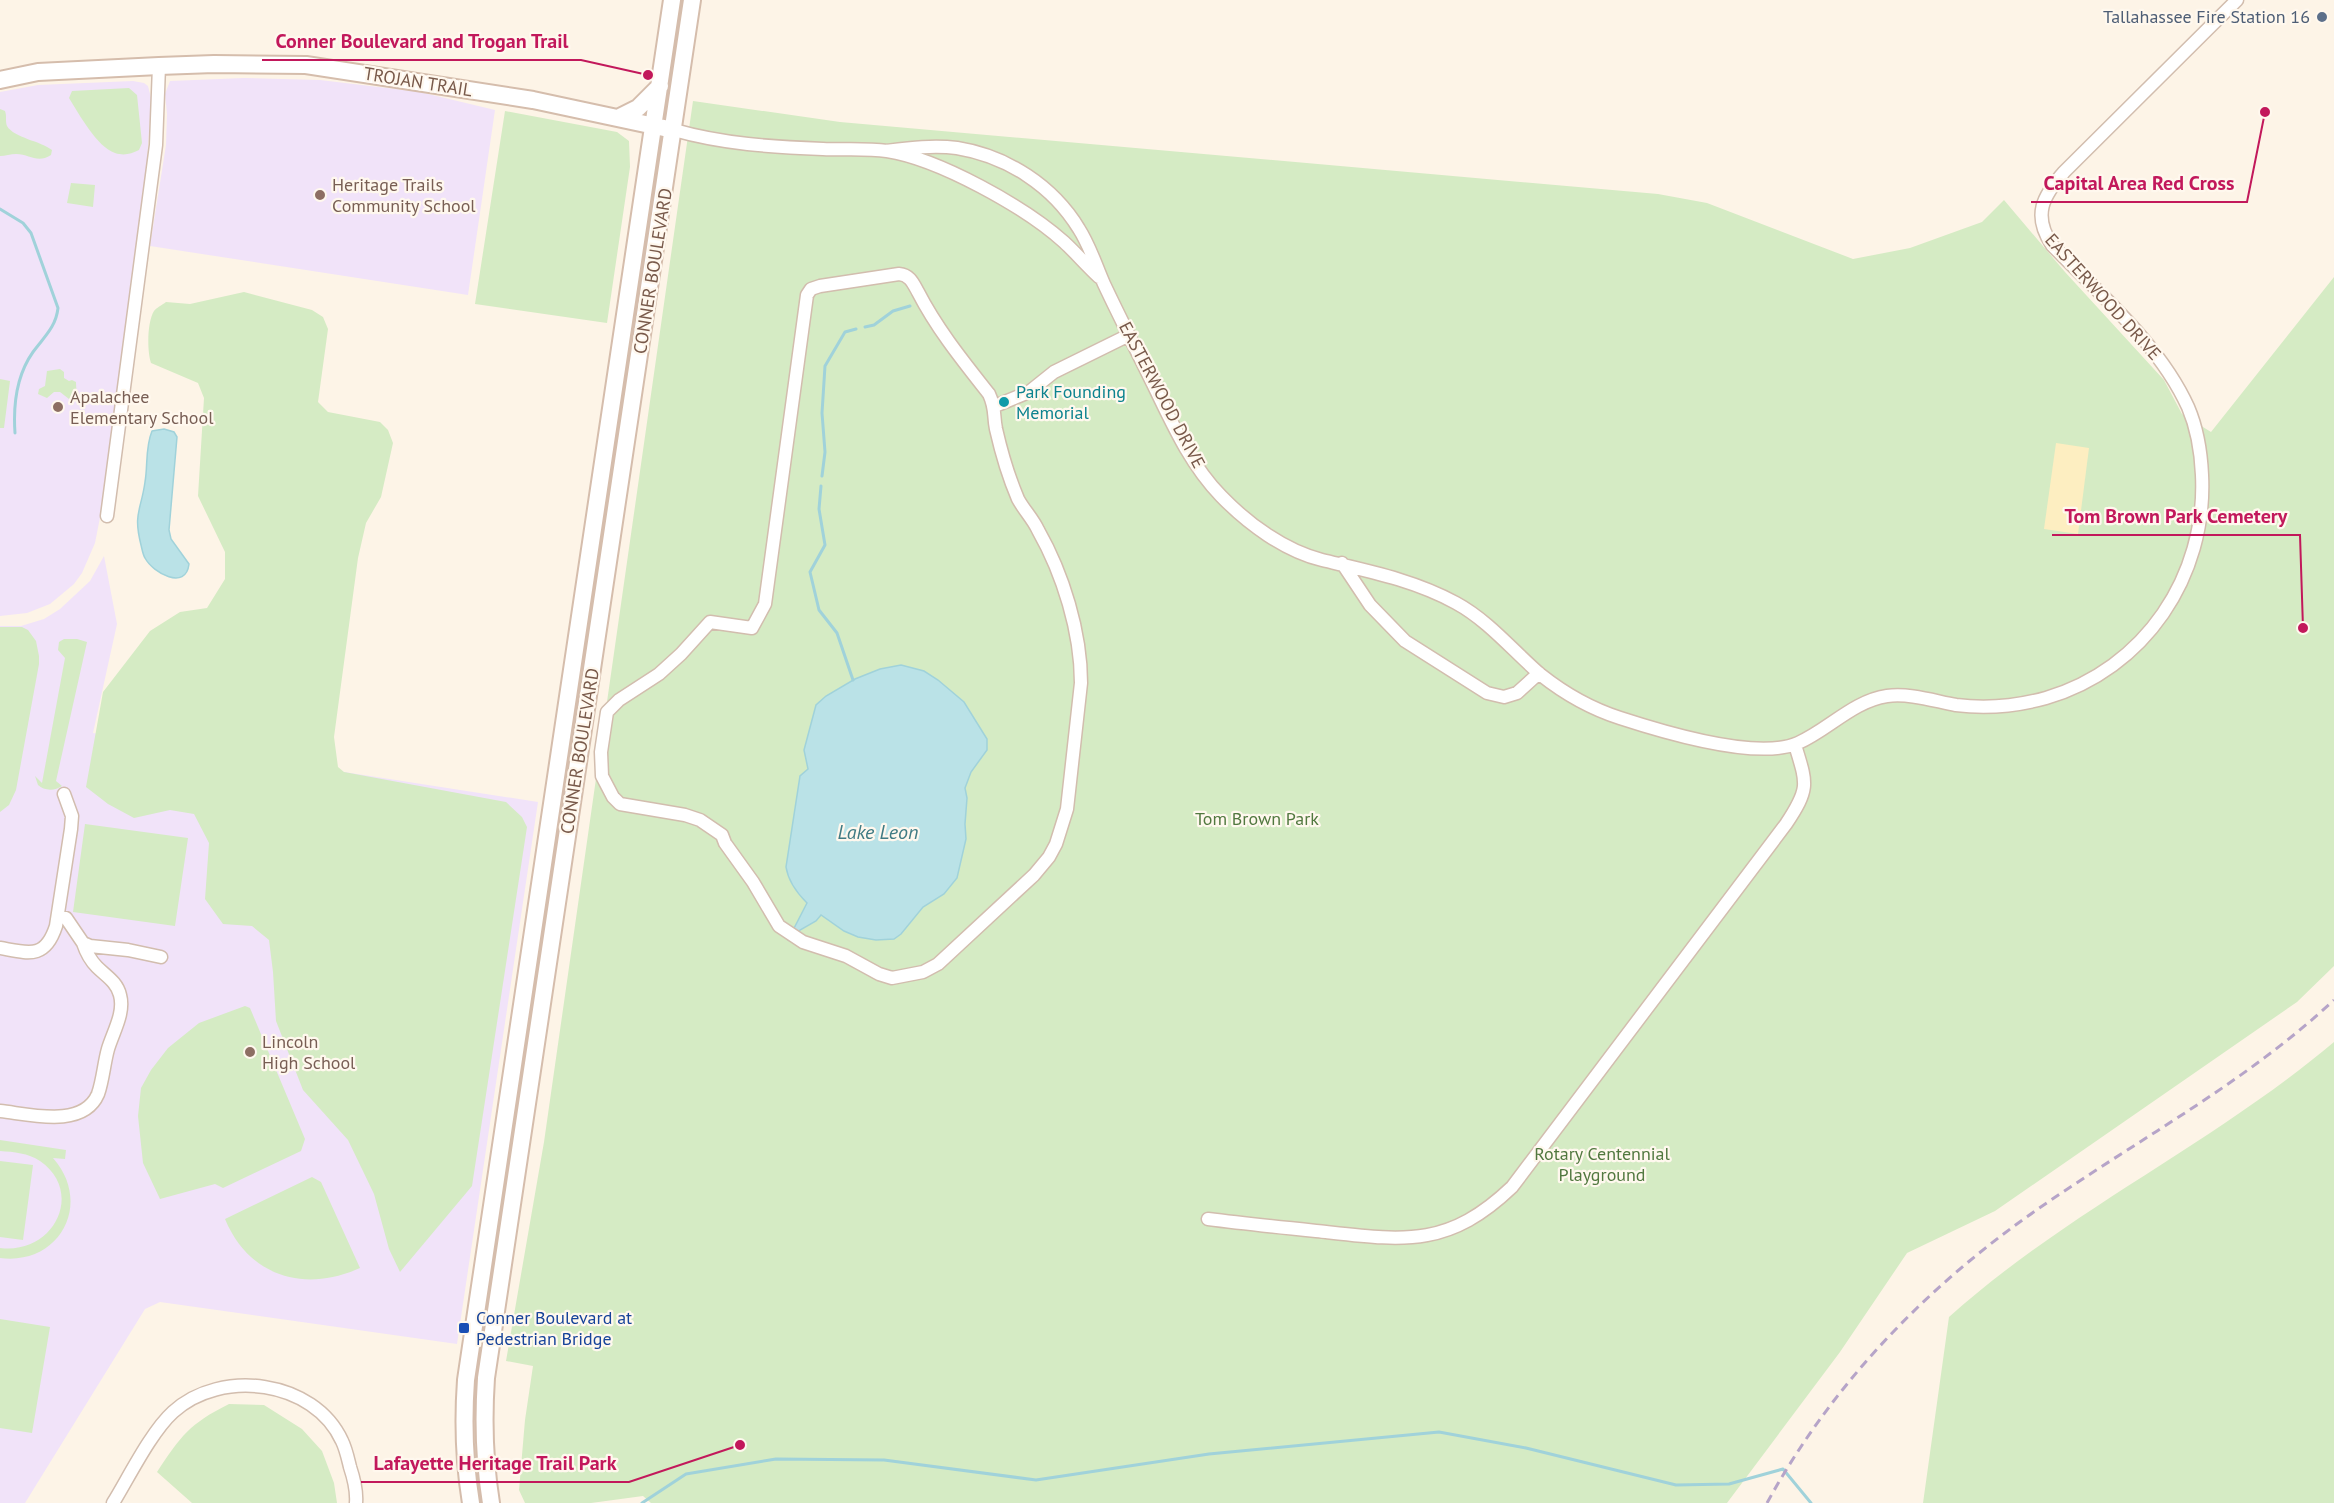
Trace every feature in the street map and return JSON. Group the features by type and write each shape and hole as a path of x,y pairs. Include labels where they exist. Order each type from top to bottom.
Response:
{"main road":[{"name":"CONNER BOULEVARD","path":"471,1503 465,1467 463,1434 466,1380 672,0"},
{"name":"CONNER BOULEVARD","path":"491,1503 484,1464 483,1425 486,1378 692,0"},
{"name":"TROJAN TRAIL","path":"0,80 38,72 159,66 306,65 533,100 654,125"},
{"path":"620,117 638,108 660,86"},
{"name":"EASTERWOOD DRIVE","path":"654,125 674,130"},
{"path":"588,569 607,572"},
{"path":"472,1340 491,1342"}],"street":[{"name":"EASTERWOOD DRIVE","path":"674,130 719,141 760,146 887,152 934,147 963,150 1009,165 1040,183 1064,207 1083,235 1102,280 1185,448 1199,470 1221,496 1246,519 1292,548 1320,560 1342,563 1415,584 1462,606 1482,621 1539,673 1586,704 1618,717 1667,732 1751,750 1779,749 1795,745 1863,704 1888,696 1988,707 2020,704 2060,693 2101,672 2139,643 2166,611 2194,552 2202,514 2202,466 2194,425 2179,390 2163,364 2132,327 2052,245 2042,227 2041,215 2045,197 2064,172 2237,0"},
{"path":"107,516 156,145 159,66"},
{"name":"EASTERWOOD DRIVE","path":"887,152 935,165 999,198 1063,242 1102,280"},
{"path":"906,275 938,328 989,394 995,406 997,432 1018,499 1037,528 1063,585 1081,670 1067,809 1056,844 1049,857 1034,875 974,933 938,964 923,972 892,978 879,974 846,956 803,942 779,926 722,835 693,818 620,804 613,797 602,776 601,765 608,712 619,700 659,674 710,622 752,628 765,603 804,306 811,289 906,275"},
{"path":"995,406 1029,392 1054,372 1130,335"},
{"path":"1342,563 1370,605 1405,641 1487,693 1504,697 1517,693 1530,684 1539,673"},
{"path":"1208,1219 1393,1239 1434,1234 1453,1228 1488,1209 1512,1187 1800,804 1805,786 1795,745"},
{"path":"0,948 31,954 38,952 52,938 58,915 72,816 64,794"},
{"path":"0,1111 66,1116 89,1107 99,1092 107,1051 115,1031 121,1003 117,988 92,961 66,918 58,915"},
{"path":"83,943 99,949 128,950 161,957"},
{"path":"113,1503 153,1439 173,1412 206,1392 240,1385 274,1388 295,1396 315,1409 331,1424 342,1441 355,1483 356,1503"}],"shaded area":[{"name":"Heritage Trails Community School","path":"244,78 320,80 420,92 495,110 468,295 150,246 166,145 165,94 170,81"},
{"name":"Apalachee Elementary School","path":"133,81 148,86 151,98 144,209 105,492 95,543 82,573 74,584 50,604 27,613 0,616 0,92 38,85"},
{"name":"Lincoln High School","path":"104,556 117,624 93,733 538,802 457,1344 160,1302 145,1309 25,1503 0,1503 0,626 21,626 44,619 60,609 90,581"}],"green space":[{"path":"129,88 137,95 142,143 139,150 130,153 115,153 108,150 89,129 69,98 72,91"},
{"name":"Tom Brown Park","path":"693,101 840,122 1658,194 1707,203 1853,259 1910,248 1982,222 2004,200 2065,272 2164,380 2182,414 2211,432 2334,277 2334,966 2297,1002 1995,1211 1907,1253 1840,1352 1727,1503 651,1503 643,1496 591,1503 525,1503 519,1490 525,1420 533,1366 506,1361 544,1142"},
{"path":"0,109 5,111 6,124 10,130 52,150 51,155 42,159 21,154 0,156"},
{"path":"505,111 617,132 629,141 630,167 607,323 475,304"},
{"path":"71,183 95,185 93,207 67,203"},
{"path":"244,292 312,310 323,317 328,329 318,402 328,412 380,422 388,430 393,443 381,497 366,523 358,558 334,737 338,767 344,772 506,802 522,817 527,827 472,1186 400,1272 389,1249 374,1194 348,1140 303,1090 276,1021 269,940 252,926 223,924 205,899 209,843 194,814 170,810 134,818 108,804 86,787 103,692 150,631 180,612 207,608 225,579 225,552 198,496 204,398 198,383 151,363 148,337 150,322 155,310 166,302 190,304"},
{"path":"60,369 64,372 64,378 76,382 74,395 69,399 60,392 54,392 47,398 38,394 39,389 45,386 47,371"},
{"path":"0,379 10,381 4,428 0,428"},
{"path":"0,627 22,627 28,630 36,641 39,664 16,790 9,805 0,812"},
{"path":"64,639 87,642 56,781 62,786 50,790 38,785 35,776 42,783 65,658 58,650 59,642"},
{"path":"85,824 188,838 175,926 73,912"},
{"path":"245,1006 250,1008 305,1139 301,1151 223,1188 215,1184 160,1199 143,1163 138,1116 141,1088 168,1048 199,1023"},
{"path":"2334,1042 2334,1503 1923,1503 1949,1317 1994,1279 2042,1244 2239,1113 2288,1079"},
{"path":"0,1140 66,1150 65,1159 53,1158 65,1176 70,1194 70,1212 64,1228 54,1242 39,1252 21,1258 0,1258 0,1248 19,1248 35,1242 48,1232 57,1219 61,1204 60,1189 53,1174 40,1161 16,1152 0,1151"},
{"path":"0,1161 33,1165 23,1240 0,1237"},
{"path":"312,1177 321,1182 360,1268 319,1279 299,1279 281,1275 264,1267 248,1255 235,1239 225,1219"},
{"path":"0,1319 50,1327 32,1433 0,1428"},
{"path":"229,1404 264,1405 302,1429 322,1451 334,1483 337,1503 192,1503 157,1472 187,1432 204,1418"}],"sand":[{"path":"2056,443 2089,448 2078,534 2044,529"}],"water":[{"path":"164,429 174,432 177,437 169,530 171,539 189,564 187,572 182,577 176,578 162,574 149,564 143,554 138,526 138,512 146,476 150,437 152,431"},
{"name":"Lake Leon","path":"901,665 924,671 964,702 987,739 987,750 971,772 965,788 967,798 966,839 957,878 944,894 923,907 901,934 894,939 876,940 858,937 844,931 821,915 816,921 800,930 790,941 788,940 807,903 794,886 786,867 800,776 808,769 804,750 816,705 826,696 855,679 880,669"}],"waterway":[{"path":"0,209 23,223 31,233 58,308 52,326 27,361 19,381 15,401 15,433"},
{"path":"865,327 874,325 893,311 910,306"},
{"path":"822,476 825,452 822,413 825,366 845,332 856,329"},
{"path":"821,486 819,509 825,545 810,572 819,610 837,633 853,680"},
{"path":"642,1503 686,1474 776,1459 884,1460 1036,1480 1209,1454 1439,1432 1526,1448 1676,1485 1729,1484 1783,1469 1811,1503"}],"railway":[{"path":"1767,1503 1793,1459 1852,1378 1885,1340 1958,1271 2038,1209 2190,1110 2264,1058 2334,1000"}],"place":[{"name":"Tallahassee Fire Station 16","path":"2322,17"},
{"name":"Conner Boulevard and Trogan Trail","path":"648,75"},
{"name":"Capital Area Red Cross","path":"2265,112"},
{"name":"Heritage Trails Community School","path":"320,195"},
{"name":"Park Founding Memorial","path":"1004,402"},
{"name":"Apalachee Elementary School","path":"58,407"},
{"name":"Tom Brown Park Cemetery","path":"2303,628"},
{"name":"Lincoln High School","path":"250,1052"},
{"name":"Conner Boulevard at Pedestrian Bridge","path":"464,1328"},
{"name":"Lafayette Heritage Trail Park","path":"740,1445"}],"park label":[{"name":"Rotary Centennial Playground","path":"1602,1164"}]}
